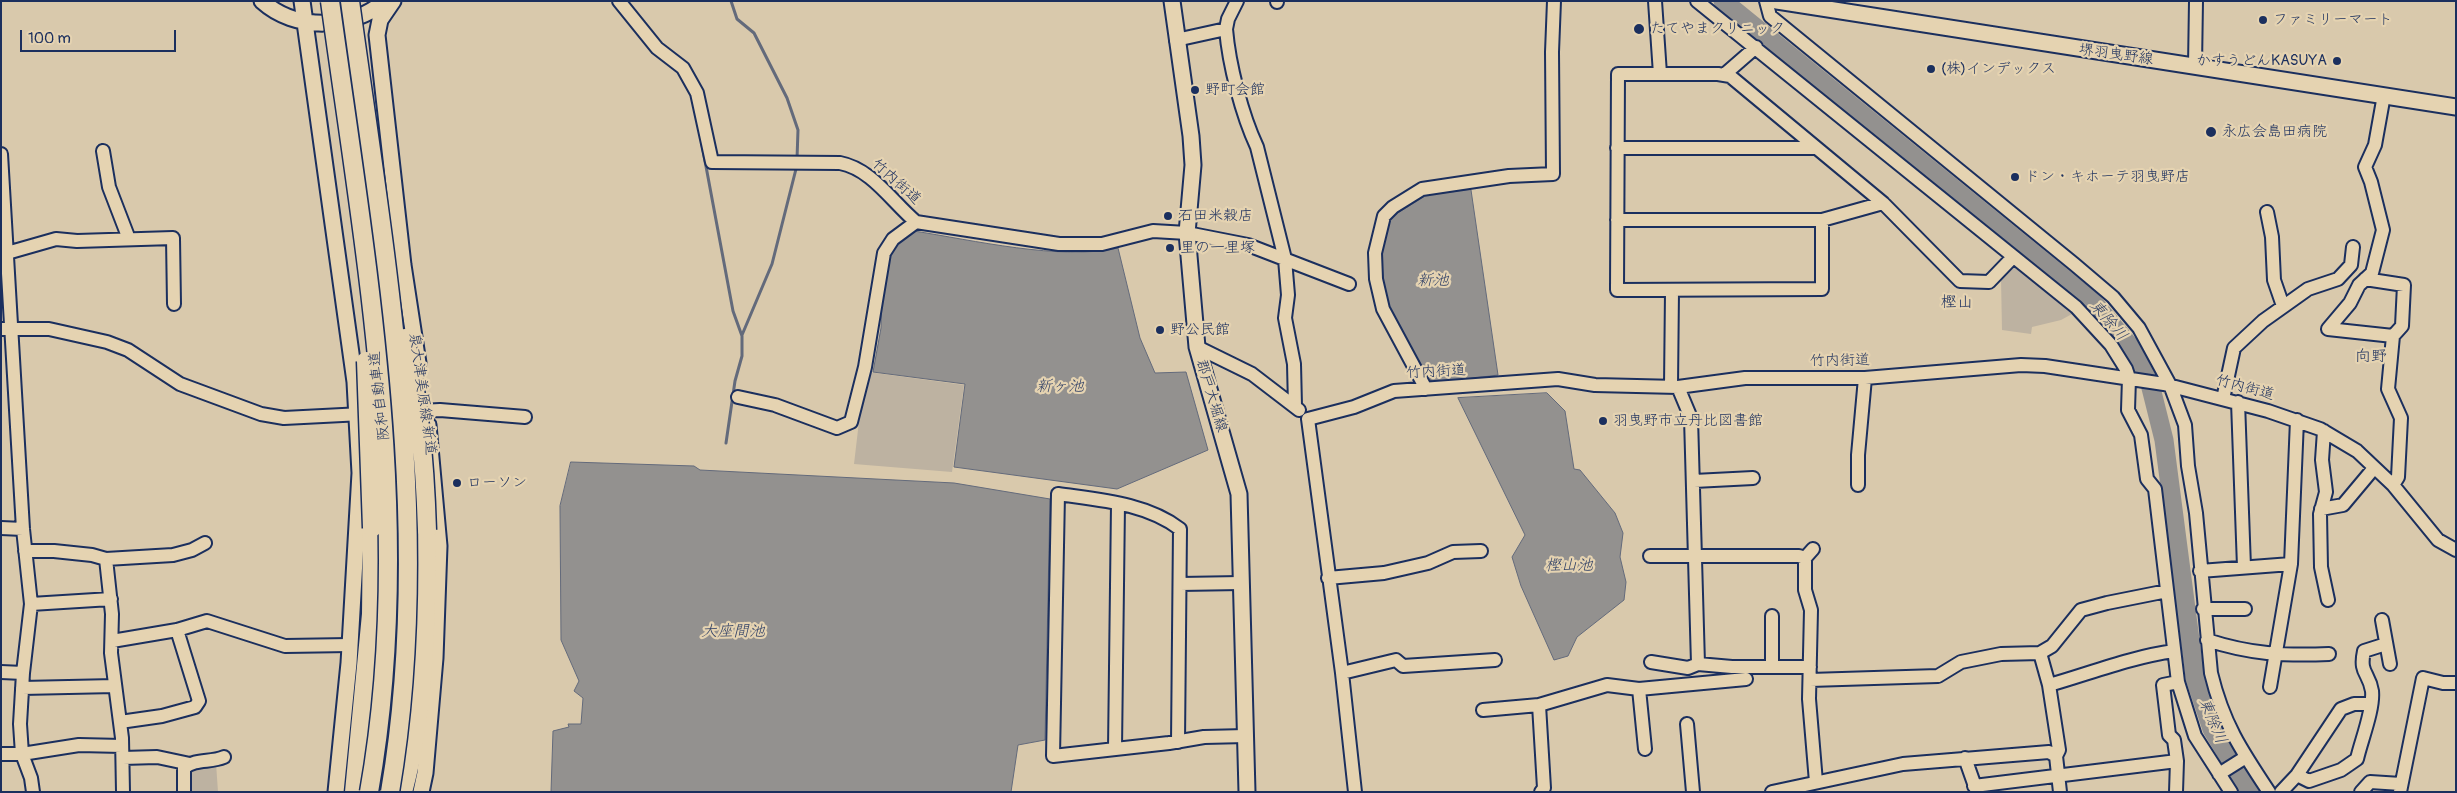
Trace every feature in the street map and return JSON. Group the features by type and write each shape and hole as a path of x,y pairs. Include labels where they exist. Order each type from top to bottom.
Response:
{"highway":[{"name":"阪和自動車道","path":"330,1 379,372 388,473 388,622 374,764 368,792"},
{"name":"阪和自動車道","path":"350,1 402,395 409,545 408,622 403,695 391,792"},
{"path":"350,154 352,217 368,377 372,528 368,660 354,792"},
{"path":"385,255 410,358 418,402 426,500 424,647 415,732 403,792"}],"main road":[{"path":"262,1 277,12 305,22 328,23 355,18 385,1"},
{"path":"302,1 331,198 355,382 360,473 350,645 336,792"},
{"name":"泉大津美原線 新道","path":"393,1 380,20 376,35 403,265 432,450 439,546 435,658 425,773 421,792"},
{"name":"郡戸大堀線","path":"1172,1 1191,136 1192,165 1187,233 1197,347 1237,481 1239,494 1247,792"},
{"name":"堺羽曳野線","path":"1777,1 2456,106"}],"street":[{"name":"竹内街道","path":"619,1 657,48 683,68 697,93 712,162 851,165 876,183 916,222 1058,244 1102,244 1153,231 1187,233 1248,245 1349,284"},
{"path":"1237,1 1228,19 1226,29 1230,59 1249,130 1256,147 1284,259 1288,294 1284,318 1294,364 1294,406"},
{"path":"1426,389 1383,309 1376,279 1376,262 1381,224 1384,216 1393,207 1422,188 1509,176 1553,174 1552,52 1554,1"},
{"path":"1655,1 1660,74"},
{"path":"1698,1 2076,307 2098,329 2120,358 2132,379 2128,410 2141,435 2147,479 2155,490 2178,682 2195,736 2221,773 2231,792"},
{"path":"1766,1 1770,16 2113,297 2139,328 2185,425 2188,466 2196,513 2210,673 2217,698 2226,724 2244,758 2269,792"},
{"path":"2194,66 2196,1"},
{"path":"1176,40 1226,29"},
{"path":"1725,74 1756,48"},
{"path":"1822,220 1822,289 1617,290 1618,74 1725,74 1730,76 1883,203 1960,281 1989,282 2013,257"},
{"path":"2384,96 2375,145 2365,167 2371,182 2383,230 2372,273 2359,285 2350,303 2328,329 2393,336"},
{"path":"1618,148 1815,148"},
{"path":"103,151 109,187 129,239"},
{"path":"1,154 7,328 31,604 23,673 20,724 22,754 31,778 33,792"},
{"path":"1617,220 1822,220 1883,203"},
{"path":"2267,212 2272,237 2274,280 2283,306"},
{"path":"738,398 775,405 837,428 851,422 865,367 884,253 893,239 916,222"},
{"path":"5,250 56,239 173,238 174,304"},
{"path":"2223,399 2234,348 2283,306 2308,289 2338,279 2351,265 2353,247"},
{"path":"2365,279 2404,285 2402,326 2393,336 2388,389 2402,418 2398,477 2393,485"},
{"path":"1672,291 1675,387 1691,418 1698,664"},
{"path":"7,328 49,329 107,342 128,350 180,384 260,414 284,418 426,411 473,412 525,418"},
{"path":"1197,347 1252,374 1308,419 1342,673 1355,792"},
{"name":"竹内街道","path":"1308,419 1354,407 1394,391 1558,379 1595,385 1675,387 1745,378 1865,378 2021,365 2044,366 2167,384 2238,402 2297,420 2324,432 2358,451 2393,485 2438,540 2456,550"},
{"path":"1858,486 1858,456 1865,378"},
{"path":"2238,402 2244,567"},
{"path":"2270,688 2291,564 2297,420"},
{"path":"2324,432 2322,460 2326,492 2322,509 2322,567 2328,600"},
{"path":"2322,509 2343,505 2374,468"},
{"path":"1694,481 1753,478"},
{"path":"1178,742 1180,529 1170,521 1142,509 1058,494 1053,756 1178,742 1204,737 1246,736"},
{"path":"1115,749 1118,504"},
{"path":"1,528 23,529"},
{"path":"25,551 92,554 106,559 173,554 192,550 205,543"},
{"path":"1328,578 1384,572 1428,563 1453,552 1481,552"},
{"path":"1650,556 1799,556 1809,554 1805,590 1811,610 1809,699 1816,782"},
{"path":"106,559 112,641 110,653 120,722 124,792"},
{"path":"2200,571 2291,564"},
{"path":"1180,584 1241,583"},
{"path":"1652,662 1688,668 1698,664 1732,668 1772,667 1810,674 1938,676 1961,662 2001,654 2040,653 2052,646 2081,610 2167,591"},
{"path":"31,604 110,600"},
{"path":"2203,609 2245,609"},
{"path":"1772,616 1772,667"},
{"path":"2382,620 2390,664"},
{"path":"112,641 176,630 206,621 272,644 285,646 350,645"},
{"path":"120,722 162,716 195,707 199,701 176,630"},
{"path":"2207,640 2238,650 2276,655 2329,654"},
{"path":"2297,775 2309,781 2341,770 2357,759 2371,704 2372,691 2361,664 2364,651 2386,644"},
{"path":"2049,685 2098,671 2140,656 2174,650"},
{"path":"2040,653 2049,685 2059,750 2056,756 2060,792"},
{"path":"1342,673 1396,660 1403,666 1495,660"},
{"path":"1,672 23,673"},
{"path":"1483,710 1539,705 1607,685 1639,688 1746,678"},
{"path":"2362,792 2370,782 2400,788 2423,678 2443,683 2456,682"},
{"path":"2176,792 2177,761 2174,740 2168,735 2163,685 2178,682"},
{"path":"22,688 115,686"},
{"path":"1639,688 1646,750"},
{"path":"2281,792 2297,775 2341,709 2354,704 2371,704"},
{"path":"1539,705 1544,788 1541,792"},
{"path":"1688,724 1693,792"},
{"path":"1,754 22,754 79,745 190,764"},
{"path":"1772,792 1903,764 2049,752 2056,756"},
{"path":"184,792 184,768 193,762 214,762 224,756"},
{"path":"1964,758 1975,789 2177,761"},
{"path":"2221,773 2244,758"}],"shaded area":[{"path":"2016,267 2072,314 2061,320 2032,327 2031,334 2002,330 2001,278 2009,268"},
{"path":"868,372 964,385 952,472 854,464 860,413"},
{"path":"216,763 218,792 186,792 186,769"}],"water":[{"name":"新池","path":"1471,190 1498,375 1433,383 1409,347 1385,302 1381,249 1390,218 1426,195"},
{"name":"新ヶ池","path":"914,231 1044,251 1095,251 1118,248 1140,338 1155,373 1186,372 1208,450 1117,489 954,467 965,384 873,372 881,328 882,297 888,255 897,241"},
{"name":"樫山池","path":"1547,393 1565,411 1574,469 1580,470 1615,513 1623,533 1620,557 1626,582 1624,600 1577,637 1568,656 1554,660 1521,586 1512,557 1525,535 1458,398"},
{"name":"大座間池","path":"571,462 694,466 700,470 954,483 1050,499 1045,740 1018,745 1011,792 551,792 553,731 569,727 568,724 581,724 583,698 574,691 579,681 561,640 560,506"}],"waterway":[{"path":"731,1 737,19 754,33 787,98 798,130 797,159"},
{"name":"東除川","path":"1723,1 2093,302 2129,345 2150,384 2164,440 2195,678 2212,729 2250,792"},
{"path":"702,145 733,311 742,336 742,356 735,381 726,443"},
{"path":"742,335 772,264 796,169"}],"place":[{"name":"ファミリーマート","path":"2263,20"},
{"name":"たてやまクリニック","path":"1639,29"},
{"name":"かすうどんKASUYA","path":"2337,61"},
{"name":"(株)インデックス","path":"1931,69"},
{"name":"野町会館","path":"1195,90"},
{"name":"永広会島田病院","path":"2211,132"},
{"name":"ドン・キホーテ羽曳野店","path":"2015,177"},
{"name":"石田米穀店","path":"1168,216"},
{"name":"里の一里塚","path":"1170,248"},
{"name":"野公民館","path":"1160,330"},
{"name":"羽曳野市立丹比図書館","path":"1603,421"},
{"name":"ローソン","path":"457,483"}],"district":[{"name":"樫山","path":"1957,303"},
{"name":"向野","path":"2371,357"}]}
